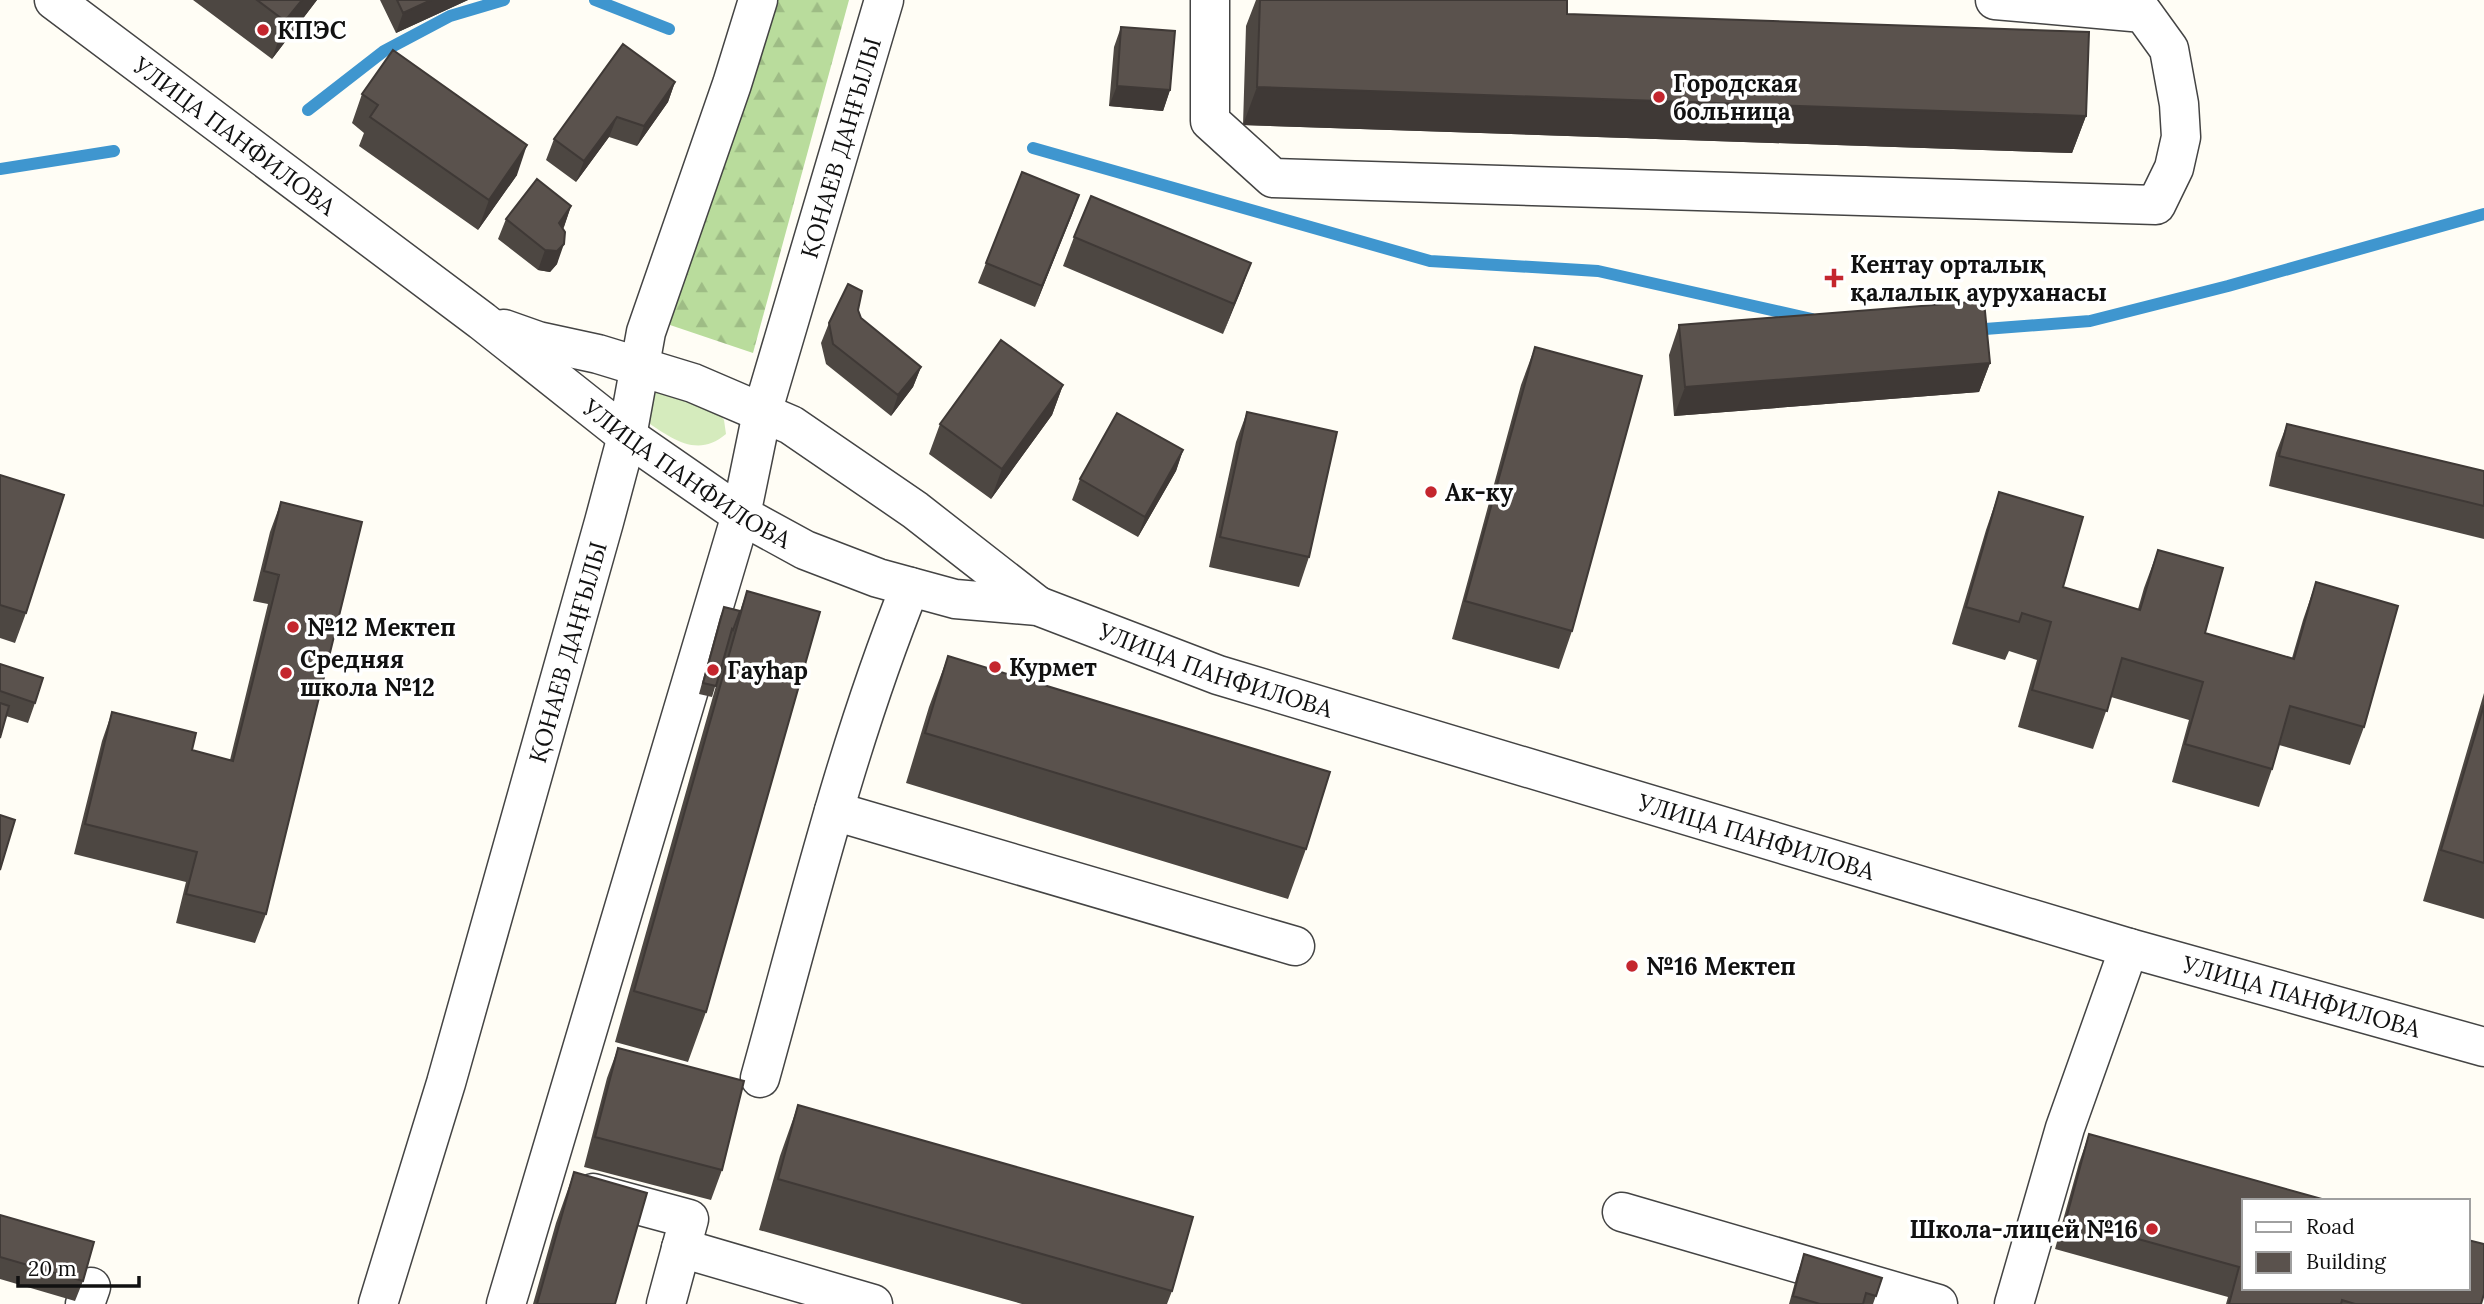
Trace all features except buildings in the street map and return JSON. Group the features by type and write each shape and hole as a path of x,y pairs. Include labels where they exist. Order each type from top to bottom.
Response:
{"street":[{"name":"УЛИЦА ПАНФИЛОВА","path":"54,0 482,321 627,436 740,515 805,550 910,587 954,598 1038,606 1218,675 2129,948 2484,1047"},
{"name":"ҚОНАЕВ ДАҢҒЫЛЫ","path":"378,1304 450,1069 627,436 646,332 732,84 758,0"},
{"name":"ҚОНАЕВ ДАҢҒЫЛЫ","path":"506,1304 740,515 762,413 884,0"},
{"path":"1209,0 1210,121 1273,178 2156,205 2174,168 2181,137 2179,104 2169,49 2143,13 1995,0"},
{"name":"УЛИЦА ПАНФИЛОВА","path":"482,321 538,341 598,354 693,383 791,425 915,510 1038,606"},
{"path":"760,1078 834,811 888,643 910,587"},
{"path":"834,811 1295,946"},
{"path":"2014,1304 2065,1128 2129,948"},
{"path":"2065,1128 2104,1140"},
{"path":"542,1179 689,1219 666,1304"},
{"path":"1622,1212 1938,1304"},
{"path":"681,1248 873,1304"}],"green space":[{"path":"761,0 849,0 753,353 670,325"},
{"path":"649,389 716,410 724,420 726,434 705,445 674,439 644,420"}],"waterway":[{"path":"308,110 384,51 450,16 504,0"},
{"path":"595,0 669,29"},
{"path":"1033,148 1430,261 1598,271 1812,319"},
{"path":"0,169 114,151"},
{"path":"1972,330 2090,321 2228,286 2484,214"}],"place":[{"name":"КПЭС","path":"263,30"},
{"name":"Городская больница","path":"1659,97"},
{"name":"Кентау орталық қалалық ауруханасы","path":"1834,278"},
{"name":"Ак-ку","path":"1431,492"},
{"name":"№12 Мектеп","path":"293,627"},
{"name":"Курмет","path":"995,667"},
{"name":"Гауһар","path":"713,670"},
{"name":"Средняя школа №12","path":"286,673"},
{"name":"№16 Мектеп","path":"1632,966"},
{"name":"Школа-лицей №16","path":"2152,1229"}]}
